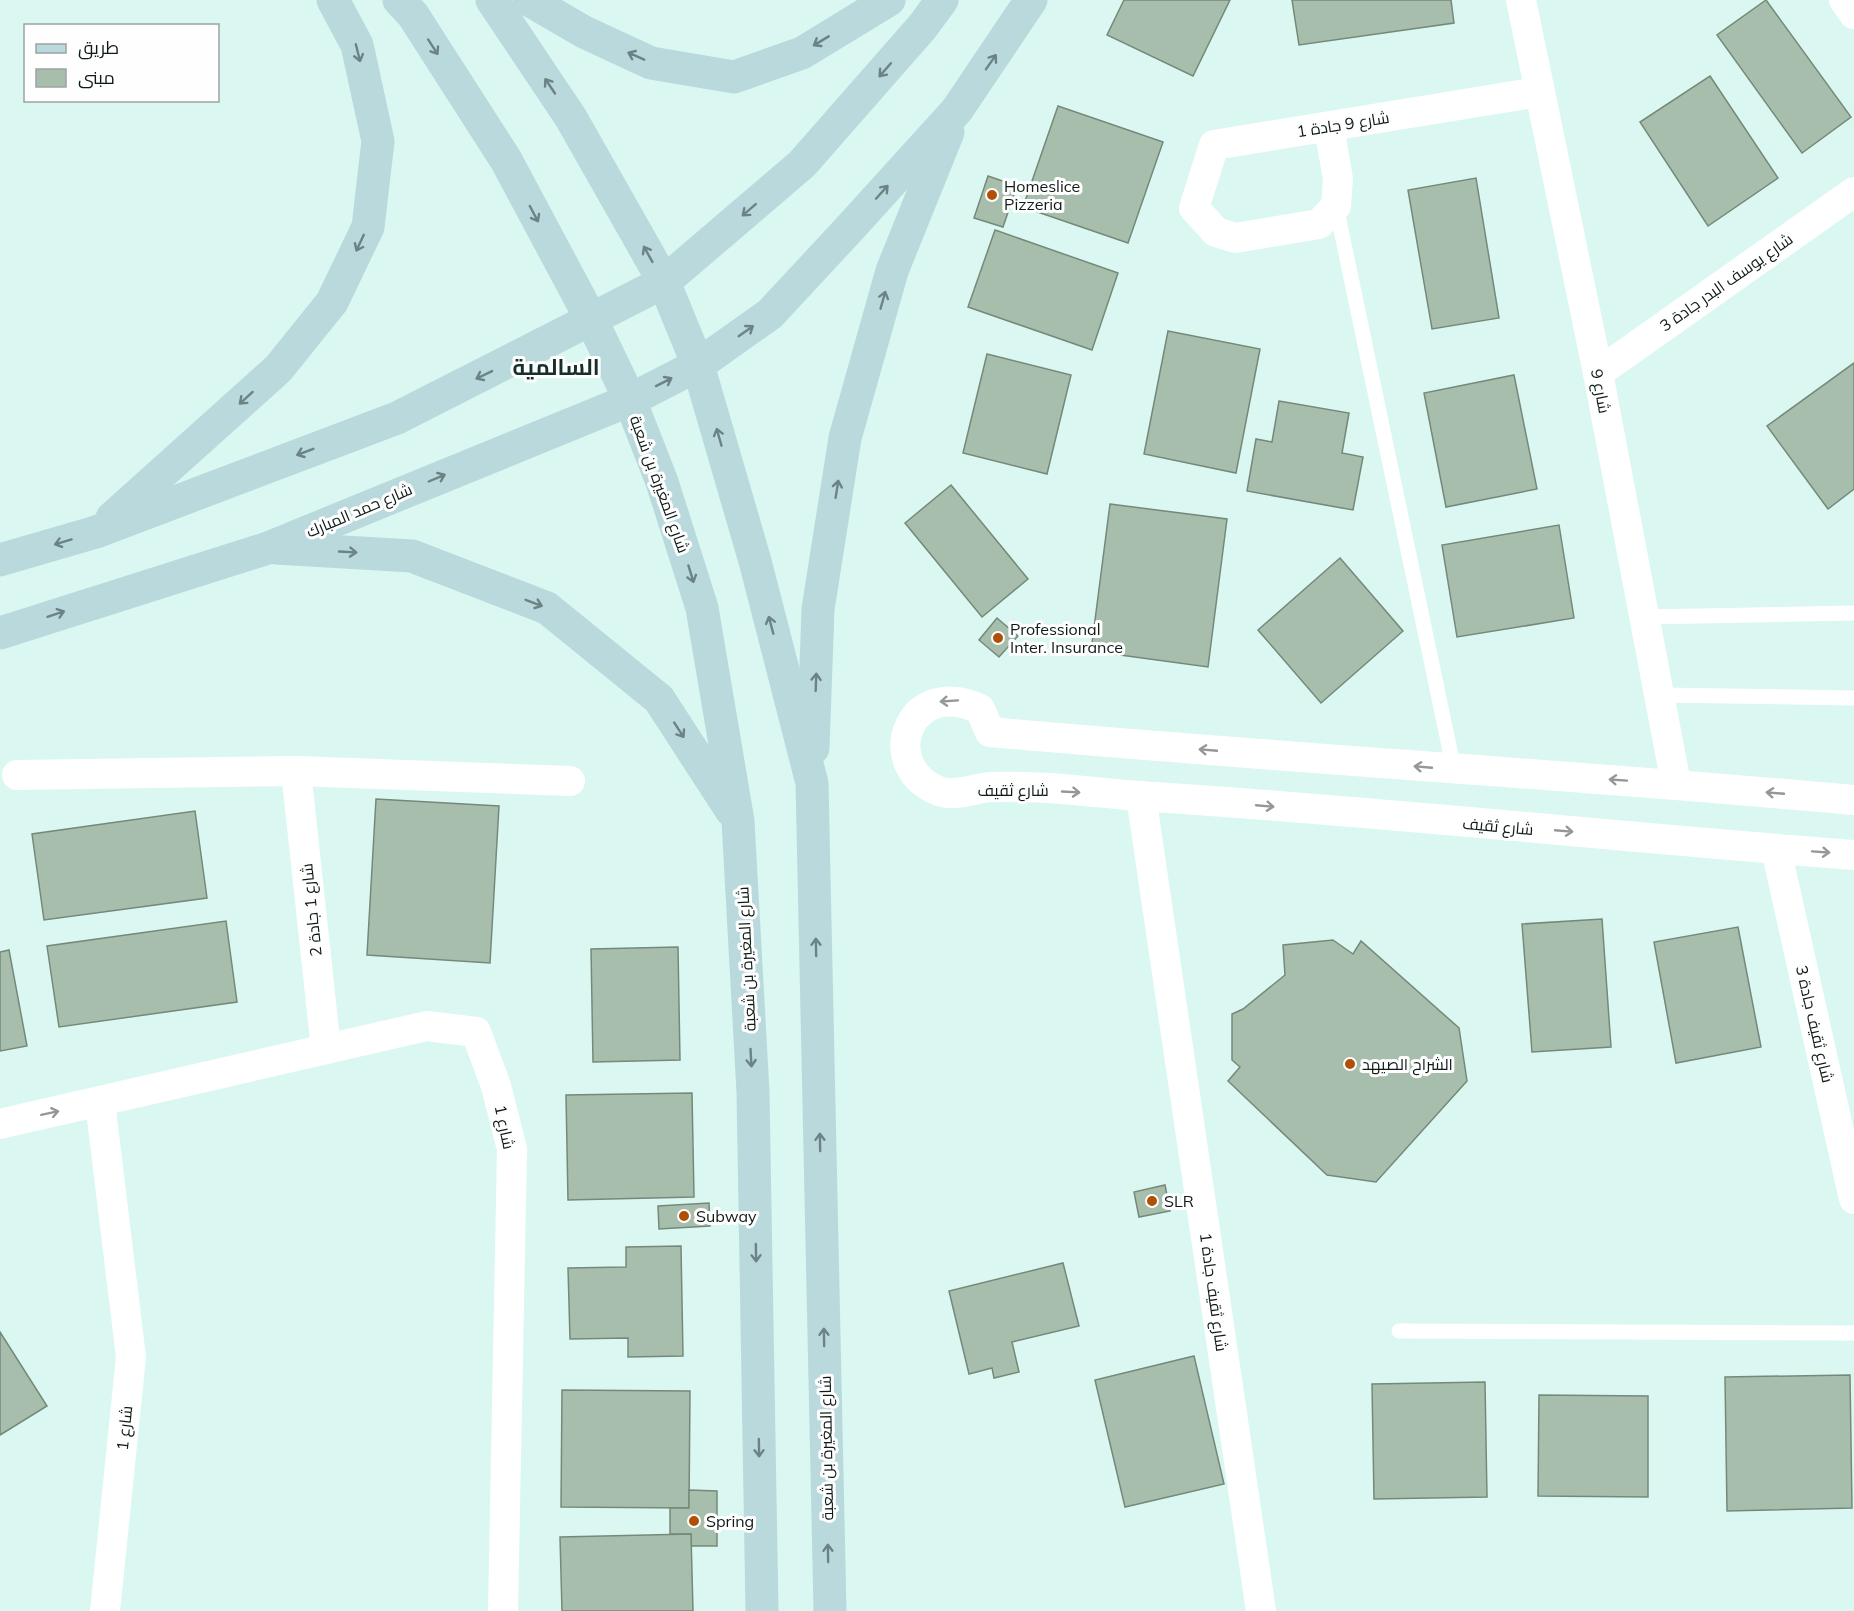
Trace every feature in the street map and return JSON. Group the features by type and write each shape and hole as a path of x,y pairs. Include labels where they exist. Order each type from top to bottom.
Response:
{"main road":[{"path":"96,532 278,369 332,302 368,226 378,141 357,45 333,0"},
{"path":"399,0 413,15 506,160 592,321 630,400"},
{"path":"492,0 571,118 664,282 698,365"},
{"path":"530,0 584,32 651,63 734,77 802,52 889,0"},
{"path":"0,561 96,532 397,417 592,321 664,282 802,164 923,26 942,0"},
{"name":"شارع المغيرة بن شعبة","path":"762,1611 753,1092 738,821 702,608 662,482 630,400 698,365 770,314 957,110 1031,0"},
{"path":"812,783 818,609 845,438 892,271 957,110"},
{"name":"شارع المغيرة بن شعبة","path":"698,365 755,561 812,783 830,1611"},
{"name":"شارع حمد المبارك","path":"0,633 268,548 630,400"},
{"path":"268,548 412,556 547,608 659,699 738,821"}],"street":[{"name":"شارع 9","path":"1521,0 1538,92 1598,373 1676,784"},
{"path":"1845,0 1854,14"},
{"name":"شارع 9 جادة 1","path":"1336,206 1318,224 1235,238 1216,232 1194,208 1214,145 1538,92"},
{"path":"1329,127 1338,178 1336,206"},
{"name":"شارع يوسف البدر جادة 3","path":"1598,373 1854,192"},
{"name":"شارع ثقيف","path":"1854,800 1676,784 1454,770 990,732 980,708 961,700 941,700 923,709 910,724 905,744 908,764 919,780 937,791 957,794 992,787 1141,796 1854,855"},
{"path":"17,776 296,771 570,781"},
{"name":"شارع 1 جادة 2","path":"296,771 326,1049"},
{"name":"شارع ثقيف جادة 1","path":"1141,796 1262,1611"},
{"name":"شارع ثقيف جادة 3","path":"1776,849 1854,1199"},
{"name":"شارع 1","path":"0,1124 427,1026 476,1032 496,1086 512,1149 503,1611"},
{"name":"شارع 1","path":"100,1102 131,1357 105,1611"}],"lane":[{"path":"1336,206 1454,770"},
{"path":"1645,617 1854,613"},
{"path":"1660,695 1854,698"},
{"path":"1400,1331 1854,1333"}],"building":[{"path":"1124,0 1230,0 1193,76 1107,35"},
{"path":"1292,0 1451,0 1454,23 1299,45"},
{"path":"1766,0 1851,117 1802,153 1717,35"},
{"path":"1710,76 1778,178 1708,226 1640,122"},
{"path":"1058,106 1163,142 1128,243 1023,207"},
{"path":"988,176 1017,186 1003,227 974,218"},
{"path":"1476,178 1499,318 1432,329 1408,190"},
{"path":"995,230 1118,273 1092,350 968,307"},
{"path":"1168,331 1260,349 1236,473 1144,454"},
{"path":"987,354 1071,375 1047,474 963,453"},
{"path":"1854,363 1854,489 1828,509 1767,426"},
{"path":"1514,375 1537,489 1446,507 1424,393"},
{"path":"1279,401 1349,413 1342,453 1363,457 1353,510 1247,491 1256,439 1272,442"},
{"path":"951,485 1028,579 982,617 905,523"},
{"path":"1110,504 1227,519 1208,667 1091,651"},
{"path":"1559,525 1574,618 1457,637 1442,545"},
{"path":"1340,558 1403,631 1321,703 1258,630"},
{"name":"Professional Inter. Insurance","path":"997,618 1018,636 999,657 979,640"},
{"path":"376,799 499,806 490,963 367,955"},
{"path":"195,811 207,898 44,920 32,834"},
{"path":"1602,919 1611,1047 1532,1052 1522,924"},
{"path":"226,921 237,1002 59,1027 47,946"},
{"path":"1738,927 1761,1047 1676,1063 1654,942"},
{"name":"الشراح الصيهد","path":"1333,940 1353,954 1361,941 1459,1028 1467,1081 1376,1182 1327,1175 1228,1081 1240,1067 1232,1060 1232,1014 1243,1009 1285,975 1283,945"},
{"path":"678,947 680,1060 593,1062 591,949"},
{"path":"9,950 27,1046 0,1051 0,952"},
{"path":"692,1093 694,1197 568,1200 566,1095"},
{"name":"SLR","path":"1165,1185 1170,1211 1139,1217 1134,1192"},
{"name":"Subway","path":"709,1203 710,1226 659,1229 658,1206"},
{"path":"681,1246 683,1356 628,1357 628,1338 570,1339 568,1268 626,1267 626,1247"},
{"path":"1063,1263 1079,1326 1012,1342 1019,1372 994,1378 992,1368 969,1374 949,1291"},
{"path":"0,1332 47,1406 0,1435"},
{"path":"1194,1356 1224,1484 1125,1507 1095,1380"},
{"path":"1850,1375 1852,1508 1727,1511 1725,1377"},
{"path":"1485,1382 1487,1497 1374,1499 1372,1384"},
{"path":"562,1390 690,1391 689,1508 561,1507"},
{"path":"1539,1395 1648,1396 1648,1497 1538,1496"},
{"name":"Spring","path":"689,1490 717,1491 717,1546 691,1546 691,1534 670,1534 670,1508 689,1508"},
{"path":"691,1534 693,1611 562,1611 560,1537"}],"place":[{"name":"Homeslice Pizzeria","path":"992,195"},
{"name":"Professional Inter. Insurance","path":"998,638"},
{"name":"الشراح الصيهد","path":"1350,1064"},
{"name":"SLR","path":"1152,1201"},
{"name":"Subway","path":"684,1216"},
{"name":"Spring","path":"694,1521"}],"district":[{"name":"السالمية","path":"556,367"}]}
